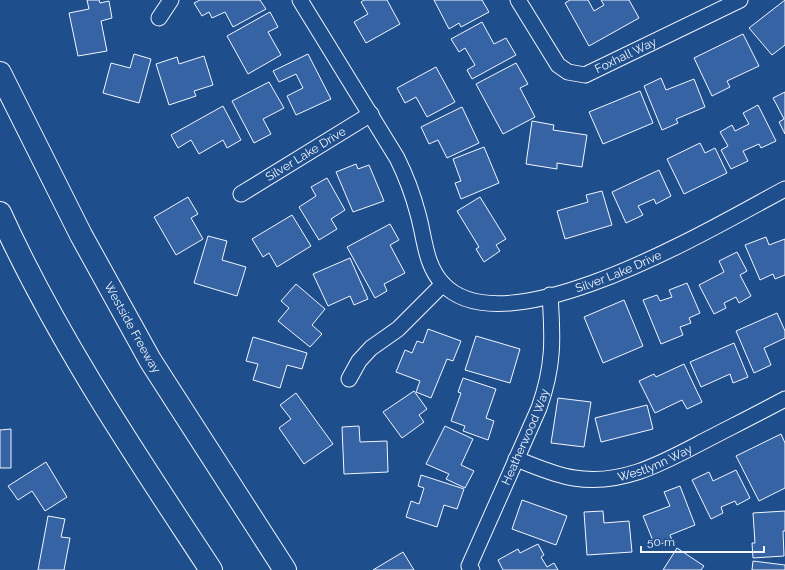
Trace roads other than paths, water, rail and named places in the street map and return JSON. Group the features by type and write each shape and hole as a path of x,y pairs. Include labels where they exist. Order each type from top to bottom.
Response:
{"highway":[{"name":"Westside Freeway","path":"0,73 81,236 150,360 285,570"},
{"path":"0,213 18,253 80,366 211,570"}],"street":[{"path":"159,18 171,0"},
{"name":"Silver Lake Drive","path":"300,0 397,158 409,184 419,214 428,260 434,272 443,284 454,293 470,301 487,304 518,302 575,290 636,266 785,189"},
{"name":"Foxhall Way","path":"518,0 558,65 568,72 585,75 740,0"},
{"name":"Silver Lake Drive","path":"241,194 371,114"},
{"path":"349,379 359,362 371,348 398,329 443,284"},
{"name":"Heatherwood Way","path":"472,570 469,566 546,387 552,360 553,338 550,295"},
{"name":"Westlynn Way","path":"516,459 555,474 575,478 600,479 624,476 661,463 785,399"}]}
